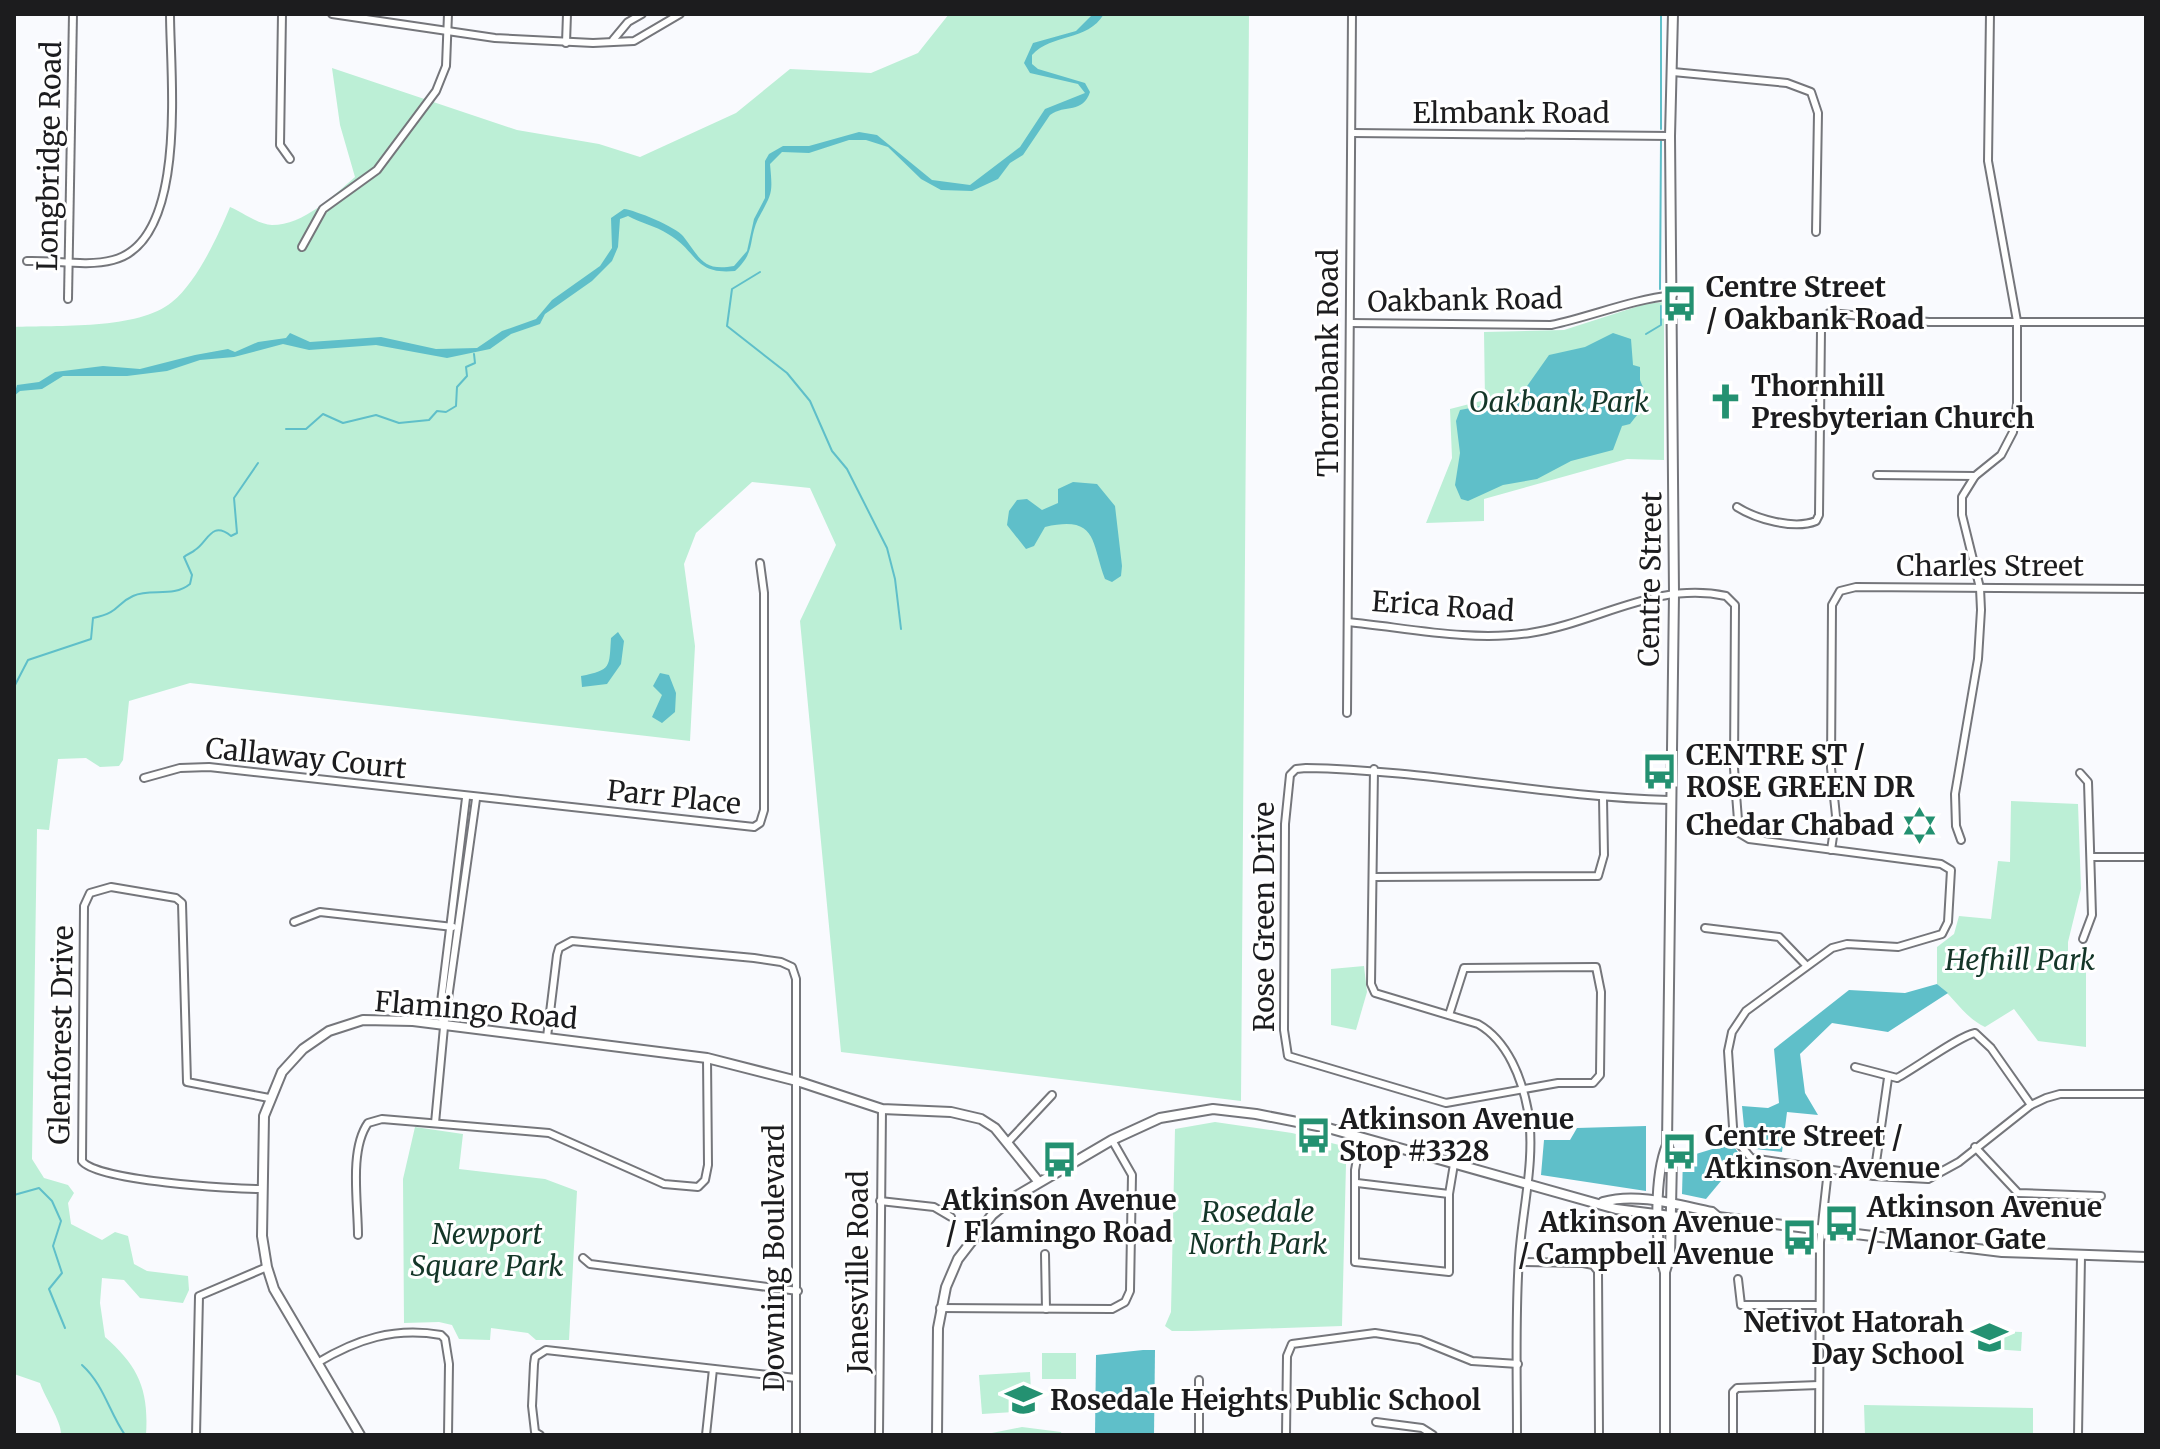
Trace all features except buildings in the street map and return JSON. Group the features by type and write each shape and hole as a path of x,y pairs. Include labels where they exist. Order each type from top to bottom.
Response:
{"street":[{"name":"Longbridge Road","path":"68,299 73,14"},
{"path":"27,261 112,261 127,255 148,234 164,199 169,159 170,14"},
{"path":"282,14 280,145 290,159"},
{"path":"332,14 495,38 566,43 634,41 680,14"},
{"path":"302,247 323,209 377,170 436,91 446,66 448,14"},
{"path":"566,43 567,14"},
{"path":"613,40 628,22 642,14"},
{"name":"Thornbank Road","path":"1347,713 1352,14"},
{"name":"Centre Street","path":"1665,1435 1665,1272 1670,1256 1672,1159 1667,1144 1674,593 1670,136 1673,14"},
{"path":"1961,840 1956,826 1955,794 1978,659 1980,588 1961,507 1967,486 2001,455 2013,432 2017,404 2017,321 1988,161 1990,14"},
{"path":"1673,72 1787,83 1811,92 1818,104 1816,232"},
{"name":"Elmbank Road","path":"1352,133 1670,136"},
{"name":"Oakbank Road","path":"1350,323 1551,325 1583,319 1637,299 1673,295"},
{"path":"1737,507 1763,519 1805,524 1816,521 1819,515 1821,329 1829,313 1929,322 2146,322"},
{"path":"1877,475 1975,476"},
{"name":"Parr Place","path":"466,798 744,828 760,823 764,810 764,593 760,563"},
{"name":"Charles Street","path":"1831,850 1836,816 1831,733 1832,605 1836,595 1845,588 1856,587 2146,589"},
{"name":"Erica Road","path":"1348,622 1501,637 1535,633 1674,593 1717,594 1732,599 1735,605 1734,768 1739,833 1749,839 1831,850"},
{"name":"Callaway Court","path":"144,778 180,768 209,767 466,798"},
{"name":"Rose Green Drive","path":"1522,1091 1446,1103 1288,1056 1284,1030 1288,781 1296,769 1374,769 1603,798 1669,800"},
{"path":"1374,769 1371,984 1375,993 1493,1032 1508,1052 1522,1091 1529,1125 1519,1262 1517,1435"},
{"path":"2080,773 2088,782 2091,857 2092,915 2083,939"},
{"path":"444,1027 440,1010 466,798"},
{"path":"1373,877 1598,876 1604,855 1603,798"},
{"path":"435,1123 444,1027 476,799"},
{"path":"1831,850 1941,864 1951,870 1953,883 1948,922 1942,934 1898,947 1839,945 1805,964 1746,1011 1732,1032 1728,1051 1733,1127 1736,1140 1751,1158 1874,1176 1928,1179 1959,1162 2031,1105 2060,1094 2146,1094"},
{"path":"2091,857 2146,857"},
{"name":"Glenforest Drive","path":"262,1189 110,1174 87,1167 82,1161 84,906 90,893 111,887 176,898 182,903 187,1082 269,1098"},
{"path":"294,922 320,912 460,928"},
{"path":"1705,928 1779,937 1805,964"},
{"name":"Downing Boulevard","path":"547,1037 554,966 564,944 599,943 781,962 792,967 796,979 797,1081 794,1192 798,1291 796,1435"},
{"path":"1449,1015 1464,968 1590,965 1599,970 1601,1066 1598,1079 1593,1083 1558,1083 1522,1091"},
{"name":"Flamingo Road","path":"360,1435 274,1289 267,1267 262,1189 264,1116 282,1072 303,1049 329,1031 363,1020 413,1021 707,1058 797,1081 882,1109 951,1112 981,1119 1007,1143 1038,1181"},
{"path":"1855,1067 1888,1078 1914,1070 1965,1035 1975,1033 1991,1048 2031,1105"},
{"path":"358,1235 358,1156 364,1128 374,1120 395,1117 549,1133 664,1184 698,1187 705,1180 708,1165 707,1058"},
{"path":"1874,1176 1888,1078"},
{"path":"1007,1143 1052,1095"},
{"name":"Janesville Road","path":"879,1435 882,1109"},
{"path":"937,1435 940,1308 958,1259 974,1236 992,1215 1038,1181 1112,1140 1160,1118 1213,1109 1361,1137 1525,1184 1603,1202 1616,1209 1710,1221 1718,1217 1821,1228 2002,1252 2146,1257"},
{"path":"1361,1137 1355,1170 1355,1262 1449,1272 1449,1194 1454,1164"},
{"path":"940,1308 1112,1309 1129,1296 1132,1175 1112,1140"},
{"name":"Centre Street","path":"1665,1272 1659,1256 1659,1202 1661,1159 1667,1144"},
{"path":"1975,1147 2008,1187 2018,1193 2101,1196"},
{"path":"1819,1435 1818,1305 1821,1228 1828,1170"},
{"path":"1357,1183 1449,1194"},
{"path":"1603,1202 1619,1198 1659,1202 1712,1212 1718,1217"},
{"path":"880,1201 934,1207 951,1217"},
{"path":"1045,1254 1046,1309"},
{"path":"2078,1435 2081,1256"},
{"path":"583,1258 590,1264 798,1291"},
{"path":"1519,1262 1583,1263 1593,1265 1598,1271 1599,1435"},
{"path":"196,1435 199,1296 267,1267"},
{"path":"1738,1279 1741,1305 1818,1305"},
{"path":"1286,1435 1287,1356 1292,1344 1375,1333 1420,1340 1472,1361 1518,1364"},
{"path":"317,1363 347,1345 374,1335 441,1335 445,1339 449,1364 448,1435"},
{"path":"540,1435 535,1432 532,1406 534,1364 535,1357 546,1350 796,1378"},
{"path":"706,1435 713,1369"},
{"path":"1199,1380 1199,1435"},
{"path":"1733,1435 1733,1392 1737,1388 1819,1385"},
{"path":"1376,1422 1422,1428 1433,1435"}],"green space":[{"path":"949,14 1249,14 1241,1101 841,1052 800,621 836,545 810,488 752,482 696,533 684,564 695,646 690,741 190,683 129,701 123,760 119,766 100,767 86,758 58,759 49,830 37,829 32,1159 44,1178 68,1185 74,1193 68,1203 71,1224 102,1240 115,1232 128,1236 134,1264 147,1271 188,1276 189,1290 183,1303 140,1298 124,1280 102,1278 100,1303 105,1337 126,1358 139,1380 146,1404 146,1435 61,1435 40,1383 14,1374 14,327 119,322 157,311 172,302 190,283 213,245 230,207 256,221 272,225 307,215 328,201 355,177 340,125 332,68 517,130 599,144 640,157 736,113 790,69 871,73 918,53"},
{"name":"Oakbank Park","path":"1664,302 1664,460 1627,459 1484,499 1484,521 1426,523 1452,458 1450,409 1485,400 1484,332 1564,330 1645,304"},
{"name":"Hefhill Park","path":"2011,801 2078,804 2081,889 2068,951 2086,971 2086,1047 2038,1041 2014,1009 1985,1027 1971,1018 1937,984 1937,947 1954,934 1959,916 1991,919 1998,861 2010,862"},
{"path":"1364,966 1367,992 1356,1030 1331,1025 1331,969"},
{"name":"Rosedale North Park","path":"1215,1122 1292,1133 1351,1148 1346,1164 1342,1326 1172,1331 1165,1326 1171,1312 1175,1129"},
{"name":"Newport Square Park","path":"415,1127 463,1134 459,1169 545,1179 577,1191 569,1340 536,1340 528,1333 491,1328 490,1340 459,1339 452,1325 439,1322 404,1323 403,1179"},
{"path":"1994,1331 2022,1332 2021,1351 1993,1349"},
{"path":"1042,1353 1076,1353 1076,1379 1042,1379"},
{"path":"1030,1372 1032,1411 982,1414 979,1375"},
{"path":"1864,1405 2033,1408 2033,1435 1865,1435"},
{"path":"1022,1427 1061,1432 1062,1435 982,1435"}],"water":[{"path":"1093,14 1104,14 1088,29 1049,43 1032,55 1032,64 1038,69 1085,83 1090,92 1087,99 1078,106 1050,115 1023,155 1010,163 998,179 972,191 941,190 921,179 888,147 866,140 849,140 809,153 782,152 770,164 770,193 755,227 749,252 735,271 703,266 668,234 628,216 620,219 618,247 612,261 592,281 545,314 540,324 511,334 490,349 447,358 376,345 309,350 283,344 234,357 200,360 167,371 127,376 63,376 42,389 20,391 14,396 17,385 39,382 55,372 103,366 140,369 228,349 235,352 258,342 286,338 290,333 310,342 381,337 436,349 477,348 502,331 536,319 552,300 600,266 612,248 611,218 624,209 679,232 708,265 734,266 747,251 754,219 765,198 765,161 769,154 783,146 809,146 859,132 877,135 932,180 970,185 1020,147 1045,109 1085,93 1078,84 1030,73 1024,63 1033,43 1076,31"},
{"path":"1613,333 1631,339 1633,365 1640,367 1640,380 1645,392 1641,396 1641,410 1630,424 1622,426 1613,450 1571,461 1537,479 1503,485 1468,501 1461,499 1455,485 1460,453 1456,421 1460,410 1508,401 1525,389 1549,355 1585,347"},
{"path":"1073,482 1097,484 1115,506 1122,566 1121,576 1112,582 1105,579 1094,543 1084,528 1062,524 1045,527 1034,546 1026,549 1007,525 1009,511 1017,500 1027,499 1042,510 1058,503 1058,489"},
{"path":"618,632 624,641 621,664 607,684 582,687 581,676 607,666 611,638"},
{"path":"660,673 669,675 676,693 675,712 662,723 652,717 662,695 653,686"},
{"path":"1937,984 1948,993 1888,1032 1832,1023 1800,1054 1805,1093 1818,1115 1787,1112 1782,1152 1755,1149 1745,1137 1742,1106 1768,1108 1779,1103 1774,1049 1849,990 1905,993"},
{"path":"1646,1126 1646,1191 1541,1175 1544,1140 1570,1140 1577,1128"},
{"path":"1732,1143 1741,1157 1706,1199 1682,1194 1683,1158"},
{"path":"1155,1350 1154,1435 1095,1435 1096,1355"}],"waterway":[{"path":"1661,14 1661,129"},
{"path":"1660,289 1661,141"},
{"path":"760,272 732,289 727,326 787,373 810,401 832,451 847,469 887,548 895,579 901,629"},
{"path":"1646,334 1661,325 1661,306"},
{"path":"286,429 306,429 323,414 343,423 376,415 399,423 429,420 437,411 446,412 456,406 457,387 467,376 466,367 475,363 474,354"},
{"path":"14,687 28,660 91,639 93,618 113,611 133,596 176,591 190,584 192,575 184,557 214,531 231,536 237,533 234,498 258,463"},
{"path":"14,1195 39,1188 52,1201 61,1221 53,1246 62,1273 49,1289 65,1328"},
{"path":"82,1365 96,1381 125,1435"}],"place":[{"name":"Centre Street / Oakbank Road","path":"1680,303"},
{"name":"Thornhill Presbyterian Church","path":"1725,402"},
{"name":"CENTRE ST / ROSE GREEN DR","path":"1660,771"},
{"name":"Chedar Chabad","path":"1920,825"},
{"name":"Atkinson Avenue Stop #3328","path":"1313,1135"},
{"name":"Centre Street / Atkinson Avenue","path":"1679,1152"},
{"name":"Atkinson Avenue / Flamingo Road","path":"1059,1160"},
{"name":"Atkinson Avenue / Manor Gate","path":"1841,1223"},
{"name":"Atkinson Avenue / Campbell Avenue","path":"1800,1238"},
{"name":"Netivot Hatorah Day School","path":"1990,1338"},
{"name":"Rosedale Heights Public School","path":"1024,1400"}]}
